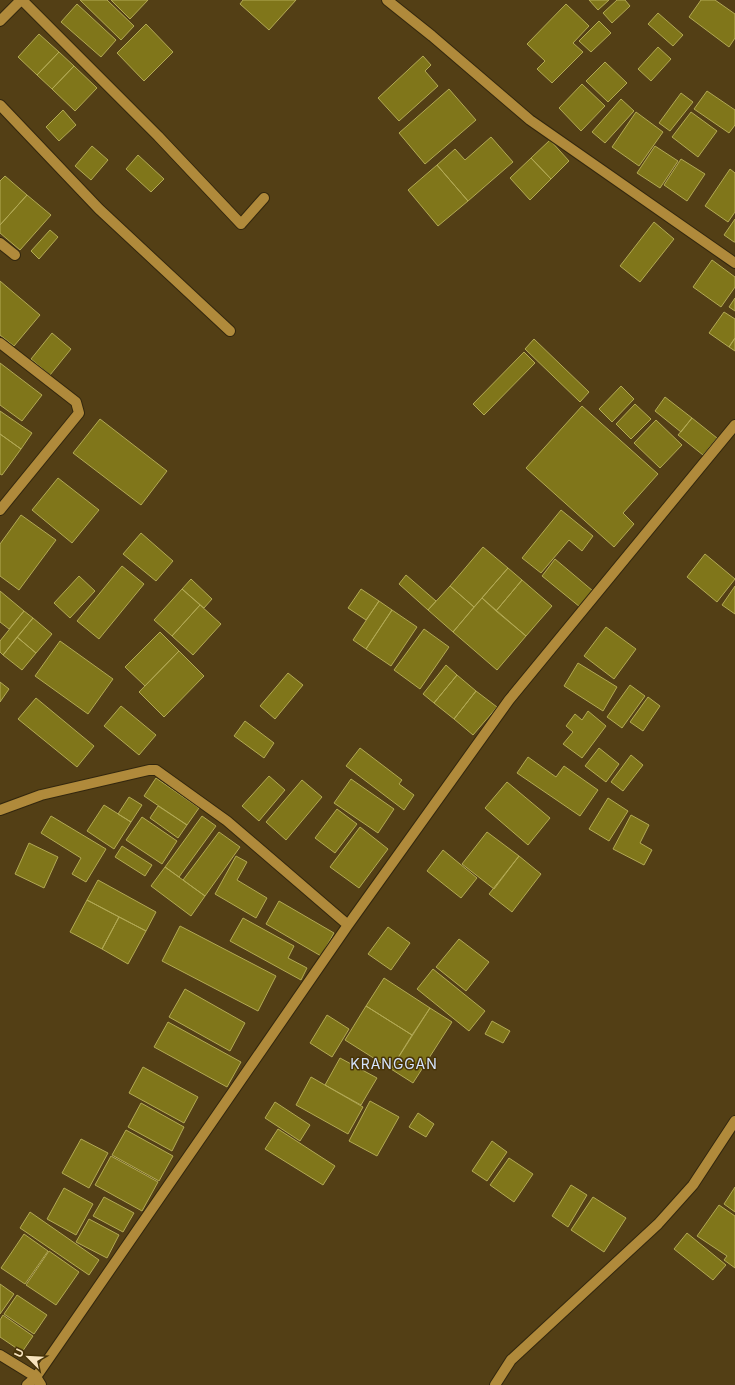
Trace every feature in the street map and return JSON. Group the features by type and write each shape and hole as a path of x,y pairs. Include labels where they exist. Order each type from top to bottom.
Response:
{"street":[{"path":"1,17 21,0 158,136 240,224 264,198"},
{"path":"386,0 432,36 530,120 735,263"},
{"path":"0,105 99,209 230,330"},
{"path":"0,243 15,256"},
{"path":"0,343 76,402 79,409 79,413 0,510"},
{"path":"27,1385 38,1381 348,925 509,700 735,426"},
{"path":"0,810 41,795 149,770 156,770 227,821 348,925"},
{"path":"495,1385 511,1360 587,1288 658,1224 692,1185 735,1121"},
{"path":"0,1355 38,1381"}],"building":[{"path":"80,0 107,0 134,26 121,40"},
{"path":"111,0 148,0 130,19"},
{"path":"243,0 296,0 269,30 240,4"},
{"path":"589,0 609,0 598,10"},
{"path":"617,0 625,0 630,6 612,23 603,13"},
{"path":"701,0 715,0 735,14 735,38 729,47 689,17"},
{"path":"77,4 116,40 101,57 61,22"},
{"path":"566,4 589,26 573,43 583,52 552,83 537,69 545,61 527,44"},
{"path":"658,13 683,35 673,46 648,24"},
{"path":"599,21 611,33 591,52 579,41"},
{"path":"146,24 173,52 144,81 117,53"},
{"path":"39,34 59,52 37,75 18,57"},
{"path":"658,47 671,59 651,81 638,69"},
{"path":"59,52 74,66 52,89 37,75"},
{"path":"423,56 431,65 425,71 438,86 399,121 378,98"},
{"path":"605,62 627,83 608,102 586,81"},
{"path":"74,66 97,88 75,111 52,89"},
{"path":"582,84 605,106 581,131 559,108"},
{"path":"449,89 476,120 425,164 399,133"},
{"path":"707,91 735,110 735,125 729,133 694,109"},
{"path":"681,93 693,102 670,131 659,123"},
{"path":"621,99 634,111 605,143 592,132"},
{"path":"63,110 76,125 59,141 46,127"},
{"path":"636,112 663,132 639,166 612,147"},
{"path":"691,112 717,131 698,157 672,137"},
{"path":"491,137 513,162 468,201 437,165 455,149 465,160"},
{"path":"550,140 569,161 551,179 531,158"},
{"path":"92,146 108,160 91,180 75,166"},
{"path":"655,146 678,161 660,188 637,173"},
{"path":"138,155 164,179 151,192 126,169"},
{"path":"531,158 551,179 530,200 510,178"},
{"path":"681,159 705,174 687,201 664,185"},
{"path":"437,165 468,201 438,226 408,190"},
{"path":"730,169 735,173 735,212 728,222 705,206"},
{"path":"5,176 27,195 0,225 0,181"},
{"path":"27,195 51,215 20,250 0,233 0,225"},
{"path":"735,219 735,242 734,242 724,235"},
{"path":"654,222 674,239 640,282 620,266"},
{"path":"50,230 58,237 39,259 31,251"},
{"path":"712,260 735,277 735,287 721,307 693,287"},
{"path":"0,281 40,315 14,346 0,335"},
{"path":"735,298 735,311 729,307"},
{"path":"724,312 735,319 735,338 729,347 709,333"},
{"path":"52,333 71,349 50,375 31,359"},
{"path":"735,338 735,351 729,347"},
{"path":"534,339 589,392 580,402 525,349"},
{"path":"524,352 535,363 484,415 473,404"},
{"path":"0,363 42,395 22,421 0,405"},
{"path":"621,386 634,399 612,422 599,409"},
{"path":"665,397 692,418 681,432 655,411"},
{"path":"635,404 651,419 631,439 616,424"},
{"path":"582,406 658,474 623,513 634,524 614,547 526,468"},
{"path":"0,411 32,433 21,449 0,434"},
{"path":"692,418 717,438 703,455 678,435"},
{"path":"100,419 167,471 141,505 73,453"},
{"path":"656,420 682,445 660,468 634,443"},
{"path":"0,434 21,449 2,475 0,474"},
{"path":"58,478 99,510 72,543 32,510"},
{"path":"561,510 593,536 582,551 569,540 541,573 522,558"},
{"path":"21,515 56,540 19,590 0,576 0,544"},
{"path":"141,533 173,561 156,581 123,554"},
{"path":"483,547 508,568 474,607 450,586"},
{"path":"705,554 735,579 717,602 687,577"},
{"path":"555,559 593,591 580,607 542,576"},
{"path":"122,566 144,584 99,639 77,621"},
{"path":"508,568 522,580 496,611 482,598"},
{"path":"406,575 436,601 428,610 399,584"},
{"path":"79,576 95,591 70,618 54,603"},
{"path":"191,579 212,599 204,608 182,589"},
{"path":"522,580 552,606 526,636 496,611"},
{"path":"450,586 474,607 453,632 428,610"},
{"path":"735,586 735,614 722,605"},
{"path":"182,589 200,605 172,636 154,620"},
{"path":"361,589 379,601 366,620 348,608"},
{"path":"0,591 24,611 9,629 0,622"},
{"path":"482,598 526,636 497,670 453,632"},
{"path":"379,601 392,610 366,649 353,640"},
{"path":"200,605 221,624 193,655 172,636"},
{"path":"392,610 417,627 391,666 366,649"},
{"path":"24,611 33,618 3,655 0,652 0,641"},
{"path":"33,618 52,634 36,653 17,637"},
{"path":"606,627 636,649 614,679 584,656"},
{"path":"424,629 449,647 420,689 394,670"},
{"path":"160,632 179,651 145,686 125,667"},
{"path":"17,637 36,653 22,670 3,655"},
{"path":"60,641 113,679 88,714 35,676"},
{"path":"179,651 204,676 164,717 139,692"},
{"path":"578,663 617,687 603,711 564,686"},
{"path":"446,665 457,675 434,703 423,694"},
{"path":"288,673 303,685 275,719 260,706"},
{"path":"457,675 476,691 454,719 434,703"},
{"path":"0,682 9,689 0,702"},
{"path":"630,685 645,696 622,728 607,717"},
{"path":"476,691 497,707 473,735 454,719"},
{"path":"648,697 660,706 643,731 630,722"},
{"path":"36,698 94,746 77,767 18,719"},
{"path":"121,706 156,735 139,755 104,726"},
{"path":"588,711 606,726 582,758 563,744 573,732 566,726 575,714 582,720"},
{"path":"245,721 274,743 264,758 234,736"},
{"path":"360,748 402,780 399,784 414,795 404,810 346,766"},
{"path":"599,748 619,764 606,782 585,766"},
{"path":"631,755 643,765 623,791 611,782"},
{"path":"528,757 556,777 564,766 598,790 580,816 517,773"},
{"path":"269,776 285,790 259,821 242,806"},
{"path":"156,778 199,808 187,825 144,796"},
{"path":"351,779 394,809 378,833 334,803"},
{"path":"302,780 322,797 286,840 266,822"},
{"path":"507,782 550,818 528,845 485,808"},
{"path":"129,797 142,805 131,822 118,814"},
{"path":"608,798 628,811 609,841 589,829"},
{"path":"104,805 131,822 114,849 87,831"},
{"path":"158,806 187,825 178,838 150,818"},
{"path":"337,809 357,824 335,853 315,838"},
{"path":"631,815 649,825 640,843 652,850 644,865 613,849"},
{"path":"51,816 106,849 86,882 72,874 81,858 41,833"},
{"path":"202,816 216,826 179,877 165,867"},
{"path":"142,817 177,841 162,864 126,840"},
{"path":"360,827 388,849 359,888 330,867"},
{"path":"219,832 240,847 205,896 183,880"},
{"path":"487,832 519,856 494,889 462,864"},
{"path":"29,843 58,857 44,888 15,874"},
{"path":"122,846 152,865 145,876 115,857"},
{"path":"443,850 477,878 461,898 427,871"},
{"path":"236,856 247,862 237,880 267,898 256,918 215,894"},
{"path":"519,856 541,874 512,912 489,894"},
{"path":"165,867 205,896 191,916 151,886"},
{"path":"98,880 156,912 146,931 87,900"},
{"path":"87,900 119,917 102,949 70,932"},
{"path":"279,901 334,933 321,956 266,924"},
{"path":"119,917 146,931 128,964 102,949"},
{"path":"243,918 294,946 288,958 307,968 301,980 230,941"},
{"path":"180,926 276,976 258,1011 162,961"},
{"path":"388,927 410,943 391,970 368,954"},
{"path":"459,939 489,962 466,991 436,967"},
{"path":"433,969 485,1011 469,1031 417,989"},
{"path":"384,978 430,1008 412,1035 366,1006"},
{"path":"185,989 245,1023 230,1051 169,1017"},
{"path":"366,1006 412,1035 391,1069 345,1040"},
{"path":"430,1008 452,1022 413,1083 391,1069"},
{"path":"327,1015 349,1029 332,1057 310,1043"},
{"path":"492,1021 510,1031 503,1043 485,1034"},
{"path":"168,1022 241,1062 227,1087 154,1047"},
{"path":"340,1058 377,1078 361,1105 325,1085"},
{"path":"143,1067 198,1097 184,1123 129,1093"},
{"path":"311,1077 363,1107 348,1134 296,1105"},
{"path":"370,1101 399,1117 377,1156 349,1141"},
{"path":"275,1102 310,1125 300,1141 265,1118"},
{"path":"141,1103 184,1127 172,1151 128,1127"},
{"path":"418,1113 434,1124 426,1137 409,1127"},
{"path":"278,1129 335,1166 323,1185 265,1149"},
{"path":"126,1130 173,1156 159,1181 112,1155"},
{"path":"81,1139 108,1153 89,1188 62,1173"},
{"path":"492,1141 507,1152 487,1181 472,1171"},
{"path":"111,1156 158,1182 142,1211 95,1185"},
{"path":"509,1158 533,1174 514,1202 490,1185"},
{"path":"571,1185 587,1195 568,1227 552,1216"},
{"path":"735,1187 735,1212 724,1204"},
{"path":"64,1188 93,1204 76,1235 47,1219"},
{"path":"104,1197 134,1213 123,1232 93,1216"},
{"path":"593,1197 626,1218 604,1252 571,1230"},
{"path":"719,1205 735,1216 735,1268 724,1260 727,1256 697,1236"},
{"path":"30,1212 99,1260 89,1275 20,1228"},
{"path":"89,1219 119,1235 107,1258 76,1242"},
{"path":"687,1233 726,1265 713,1280 674,1249"},
{"path":"24,1234 48,1251 25,1284 1,1268"},
{"path":"49,1251 79,1272 56,1305 26,1285"},
{"path":"0,1284 14,1294 0,1314"},
{"path":"17,1295 47,1315 34,1334 4,1314"},
{"path":"3,1315 33,1336 22,1352 0,1337 0,1320"}],"district":[{"name":"KRANGGAN","path":"394,1064"}]}
